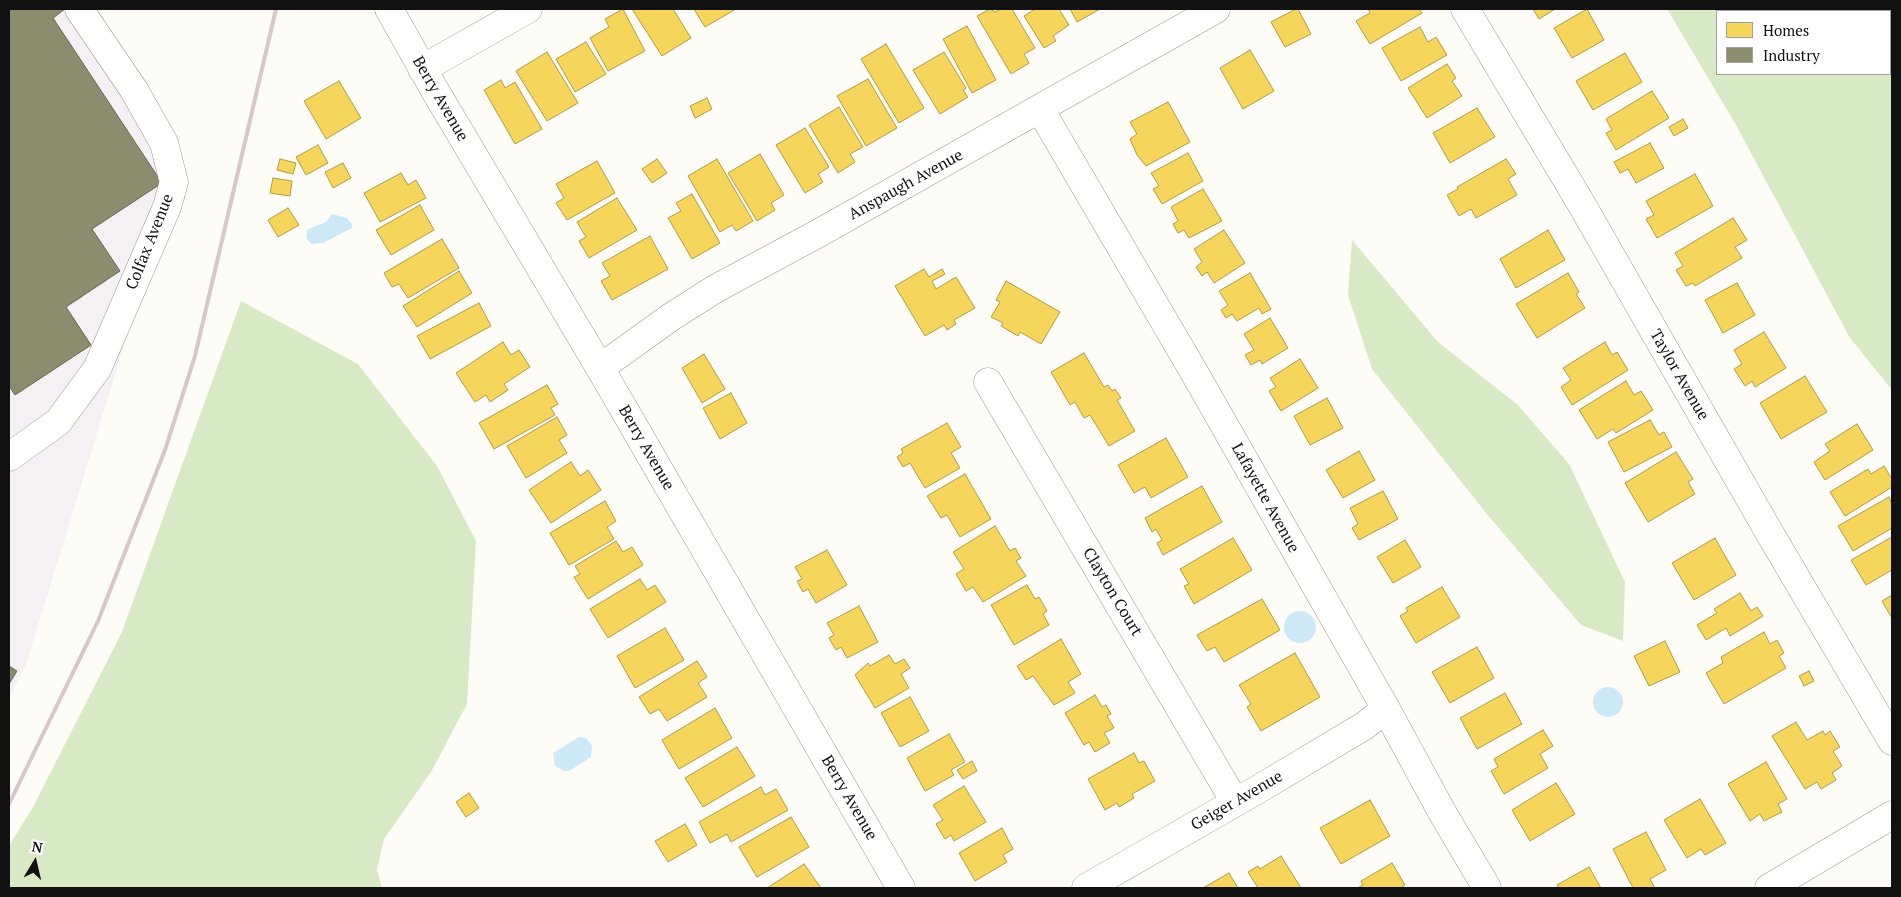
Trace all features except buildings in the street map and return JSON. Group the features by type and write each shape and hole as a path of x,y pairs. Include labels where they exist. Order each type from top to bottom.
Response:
{"street":[{"name":"Colfax Avenue","path":"9,456 58,422 97,369 166,207 174,182 164,143 134,90 79,9"},
{"name":"Berry Avenue","path":"389,9 422,69 600,368 901,888"},
{"path":"422,69 528,9"},
{"name":"Anspaugh Avenue","path":"600,368 671,317 715,289 819,233 1216,9"},
{"name":"Taylor Avenue","path":"1465,9 1582,205 1769,532 1892,741"},
{"name":"Lafayette Avenue","path":"1040,109 1156,306 1442,812 1488,888"},
{"name":"Clayton Court","path":"988,382 1235,802"},
{"name":"Geiger Avenue","path":"1086,888 1356,731 1386,710"},
{"path":"1769,888 1892,815"}],"shaded area":[{"path":"9,9 79,9 174,182 25,668 9,698"}],"green space":[{"path":"1667,9 1892,9 1892,390 1850,338 1736,125"},
{"path":"1352,240 1438,342 1518,405 1569,464 1625,582 1623,641 1581,625 1486,513 1372,369 1348,295"},
{"path":"241,301 358,364 437,466 476,541 467,704 431,772 384,839 377,870 382,888 9,888 9,846 33,807 122,632"}],"water":[{"path":"332,214 347,218 352,224 352,228 323,243 311,244 306,238 307,230 326,222"},
{"path":"1300,611 1306,612 1311,616 1315,621 1315,633 1311,638 1306,642 1300,643 1294,642 1289,638 1285,633 1284,627 1285,621 1289,616 1294,612"},
{"path":"1608,687 1619,691 1623,702 1619,713 1608,717 1597,713 1593,702 1597,691"},
{"path":"579,737 586,738 592,746 591,757 569,771 564,771 555,766 553,753"}],"railway":[{"path":"9,804 98,621 165,450 195,356 276,9"}]}
